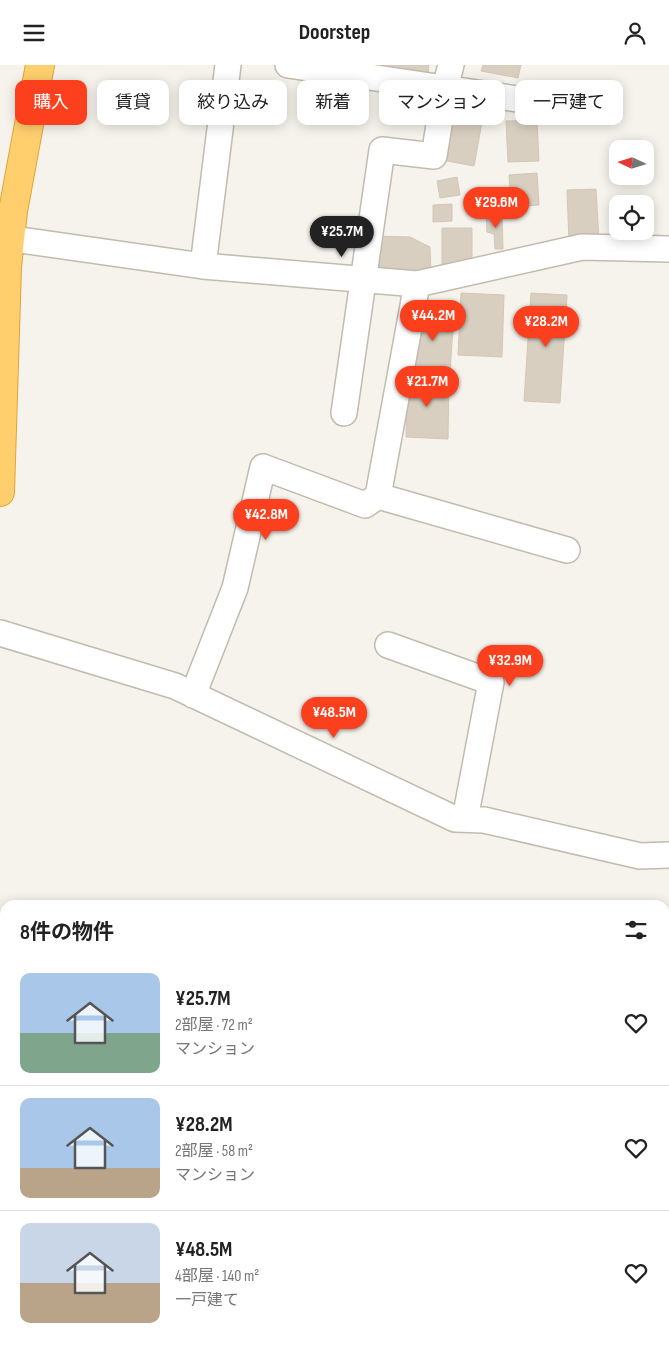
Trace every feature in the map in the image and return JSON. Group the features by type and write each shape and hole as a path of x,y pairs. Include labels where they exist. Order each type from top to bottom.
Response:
{"highway":[{"path":"0,492 5,238 40,65"}],"street":[{"path":"203,266 228,65"},
{"path":"288,65 448,77 515,96"},
{"path":"344,413 382,150 434,155 448,77"},
{"path":"5,238 203,266 418,284 582,247 669,249"},
{"path":"193,695 235,588 263,467 365,505 378,496 418,284"},
{"path":"378,496 567,550"},
{"path":"0,633 174,686 455,819 484,820 640,856 669,855"},
{"path":"388,645 491,682 465,819"}],"building":[{"path":"381,65 429,65 427,80 380,76"},
{"path":"483,65 521,65 518,78 481,71"},
{"path":"506,121 515,121 515,125 537,125 539,161 508,162"},
{"path":"448,125 482,125 474,166 442,160"},
{"path":"537,173 539,205 511,207 509,175"},
{"path":"457,177 460,195 440,198 437,181"},
{"path":"596,189 599,241 569,242 567,190"},
{"path":"452,204 452,221 433,222 433,205"},
{"path":"486,214 502,214 503,249 495,249 494,234 487,232"},
{"path":"442,228 472,228 472,265 442,271"},
{"path":"373,236 410,237 430,247 431,275 372,277"},
{"path":"461,293 504,295 502,357 458,355"},
{"path":"531,293 567,295 560,403 524,401"},
{"path":"417,310 454,313 450,373 413,371"},
{"path":"407,377 449,379 448,439 406,437"}]}
